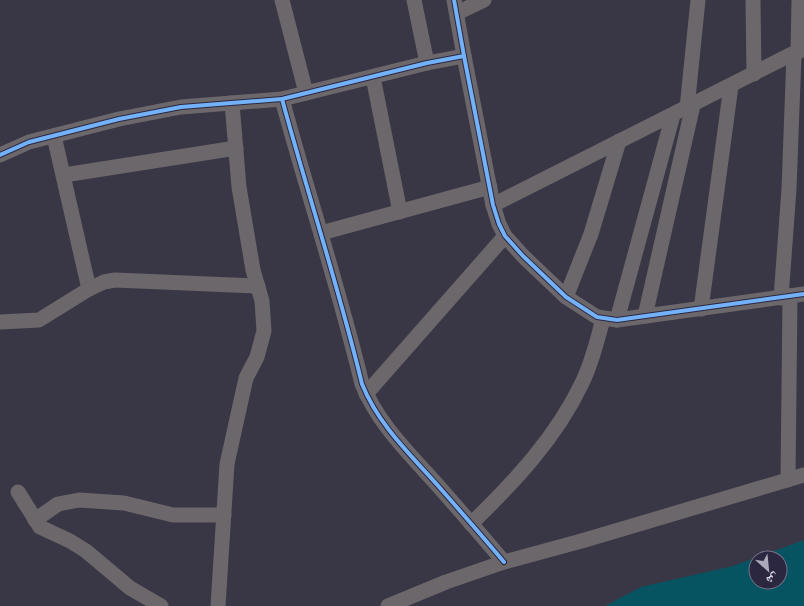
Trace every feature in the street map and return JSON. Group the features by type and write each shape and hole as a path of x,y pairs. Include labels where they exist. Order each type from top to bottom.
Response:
{"street":[{"path":"282,0 306,93"},
{"path":"414,0 426,63"},
{"path":"484,0 455,7 493,205 499,224 505,236 523,256 566,297 597,317 610,320 792,296"},
{"path":"645,316 690,106 698,0"},
{"path":"753,0 754,74"},
{"path":"788,480 792,296 789,189 798,51 799,0"},
{"path":"493,205 798,51"},
{"path":"0,155 29,142 120,119 173,109 282,100 426,63 464,56"},
{"path":"373,77 400,212"},
{"path":"701,308 731,86"},
{"path":"282,100 366,394 378,416 405,450 504,562"},
{"path":"218,606 227,464 246,378 259,352 264,331 264,315 245,227 239,187 232,103"},
{"path":"471,524 500,496 531,461 554,431 583,382 610,320 673,115"},
{"path":"54,136 89,289"},
{"path":"566,297 591,234 619,141"},
{"path":"64,175 236,148"},
{"path":"321,233 490,187"},
{"path":"366,394 505,236"},
{"path":"0,322 39,320 89,289 104,282 116,280 258,286"},
{"path":"388,606 446,582 504,562 585,540 804,475"},
{"path":"18,492 40,526 86,551 130,588 161,606"},
{"path":"35,520 58,504 79,500 124,503 173,515 224,515"}],"water":[{"path":"804,540 804,606 605,606 641,587 733,566 748,561 748,590 788,590 788,550 777,550"}],"cycle path":[{"path":"0,155 29,142 119,119 181,107 282,99 427,63 464,56 454,0"},
{"path":"464,56 493,205 499,224 505,236 523,256 566,297 597,317 617,320 804,294"},
{"path":"282,99 362,384 369,399 377,413 396,439 504,562"}]}
